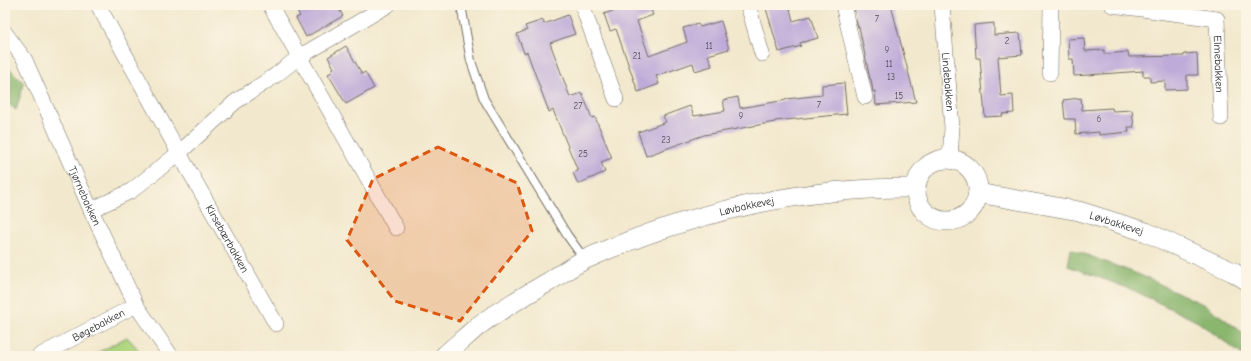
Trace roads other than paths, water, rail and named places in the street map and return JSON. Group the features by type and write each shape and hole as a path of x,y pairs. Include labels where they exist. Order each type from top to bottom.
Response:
{"street":[{"name":"Kirsebærbakken","path":"98,5 179,153 276,324"},
{"path":"270,5 396,228"},
{"path":"91,210 131,191 179,153 235,102 276,75 299,57 388,5"},
{"path":"582,5 616,99"},
{"path":"748,5 762,54"},
{"path":"843,5 865,96"},
{"name":"Lindebakken","path":"942,5 952,128 950,158"},
{"path":"1050,73 1051,5"},
{"name":"Elmebakken","path":"1112,5 1217,19 1221,118"},
{"name":"Tjørnebakken","path":"5,33 25,60 91,210 136,304 171,356"},
{"path":"950,158 957,160 970,169 975,176 978,193 973,207 968,213 957,219 945,221 936,220 923,211 917,200 915,188 920,172 926,166 940,159 950,158"},
{"name":"Løvbakkevej","path":"444,356 479,326 525,295 585,260 679,223 718,211 783,197 818,193 915,188"},
{"name":"Løvbakkevej","path":"978,193 1079,211 1146,232 1233,272 1246,280"},
{"name":"Bøgebakken","path":"39,356 136,304"}],"lane":[{"path":"461,5 471,61 484,99 567,235 585,260"}]}
